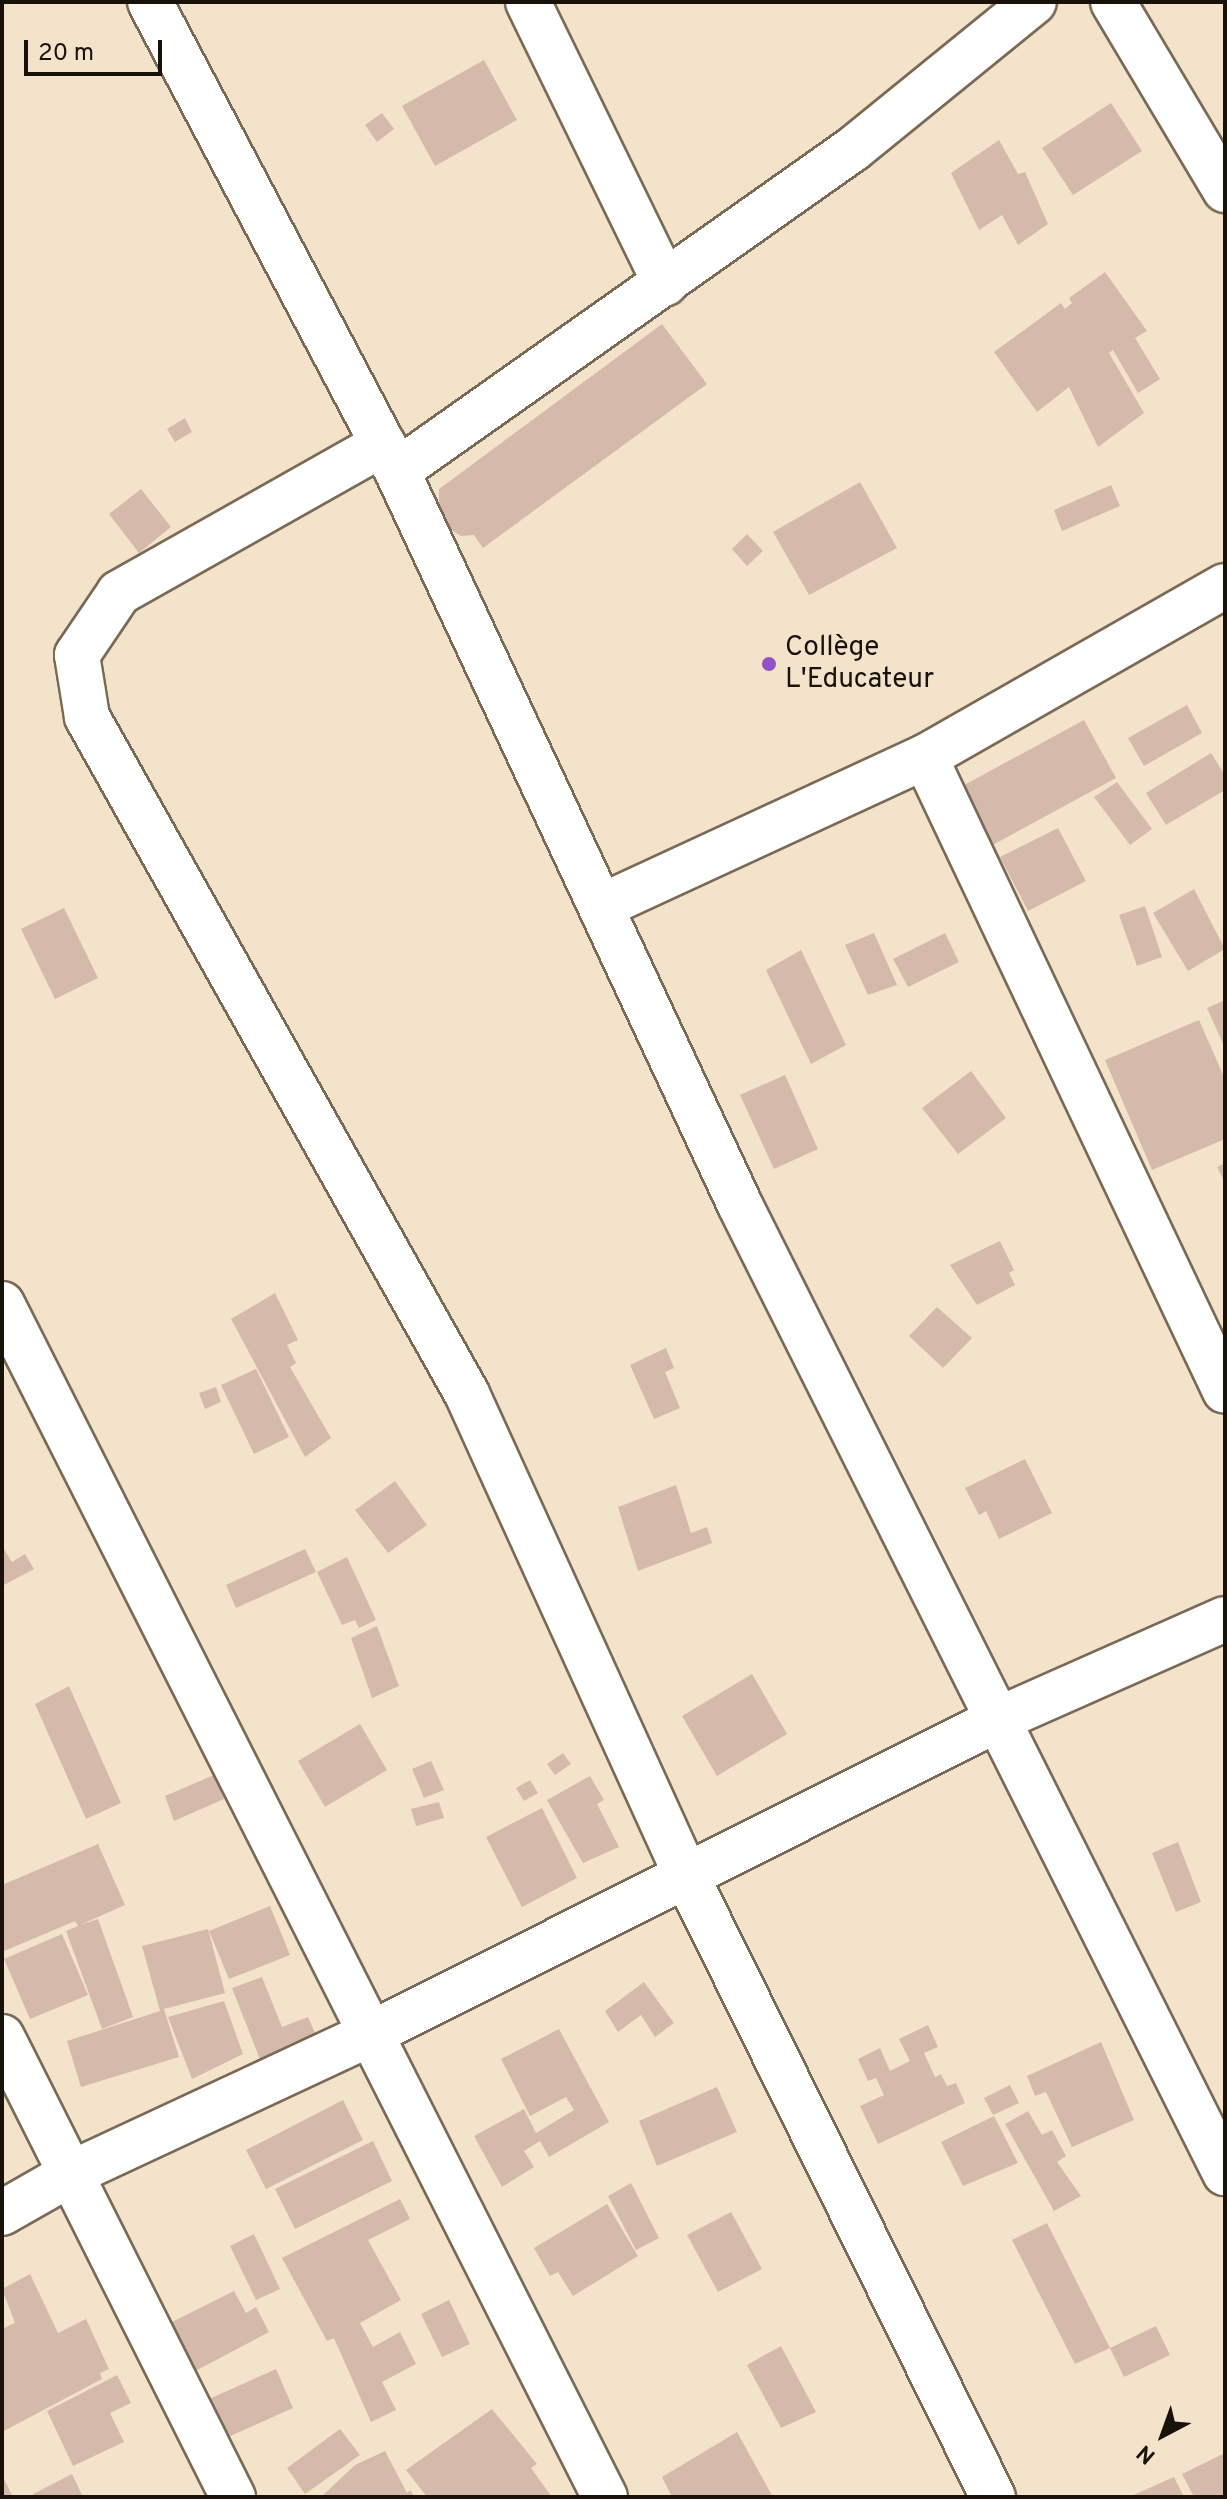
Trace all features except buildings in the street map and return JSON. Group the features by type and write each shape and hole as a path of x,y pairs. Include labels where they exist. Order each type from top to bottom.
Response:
{"street":[{"path":"150,2 390,458 740,1205 1225,2173"},
{"path":"528,2 665,283"},
{"path":"993,2497 685,1873 467,1394 87,717 77,655 119,593 390,458 665,283 853,149 1034,2"},
{"path":"1113,2 1225,190"},
{"path":"602,906 925,757 1225,586"},
{"path":"925,757 1225,1391"},
{"path":"2,1304 605,2497"},
{"path":"2,2213 72,2173 372,2033 685,1873 997,1720 1225,1619"},
{"path":"2,2037 233,2497"}],"place":[{"name":"Collège L'Educateur","path":"769,664"}]}
